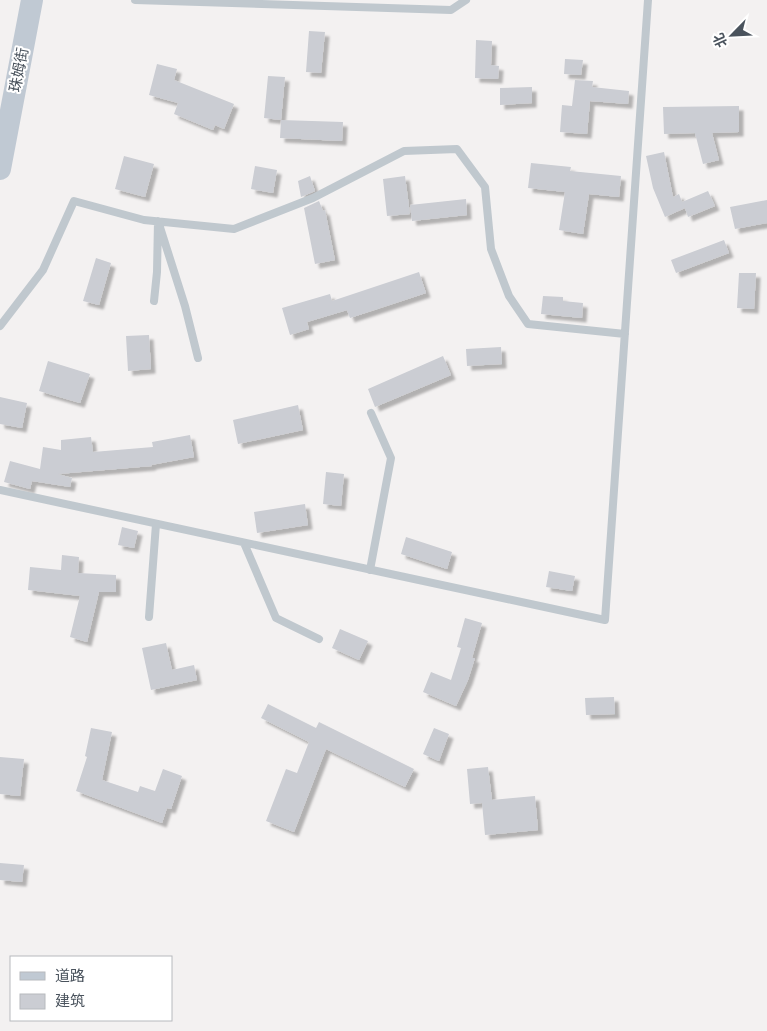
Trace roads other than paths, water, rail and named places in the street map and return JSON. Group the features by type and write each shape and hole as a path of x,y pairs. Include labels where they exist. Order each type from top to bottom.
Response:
{"main road":[{"name":"珠姆街","path":"0,168 32,0"}],"lane":[{"path":"135,0 451,10 466,0"},
{"path":"0,490 605,620 648,0"},
{"path":"0,326 43,270 74,201 144,220 234,229 313,198 404,150 457,149 485,187 491,249 509,296 528,324 625,334"},
{"path":"154,301 157,272 158,221"},
{"path":"158,221 185,306 198,358"},
{"path":"370,570 391,458 371,413"},
{"path":"149,617 156,524"},
{"path":"244,543 276,618 319,639"}]}
